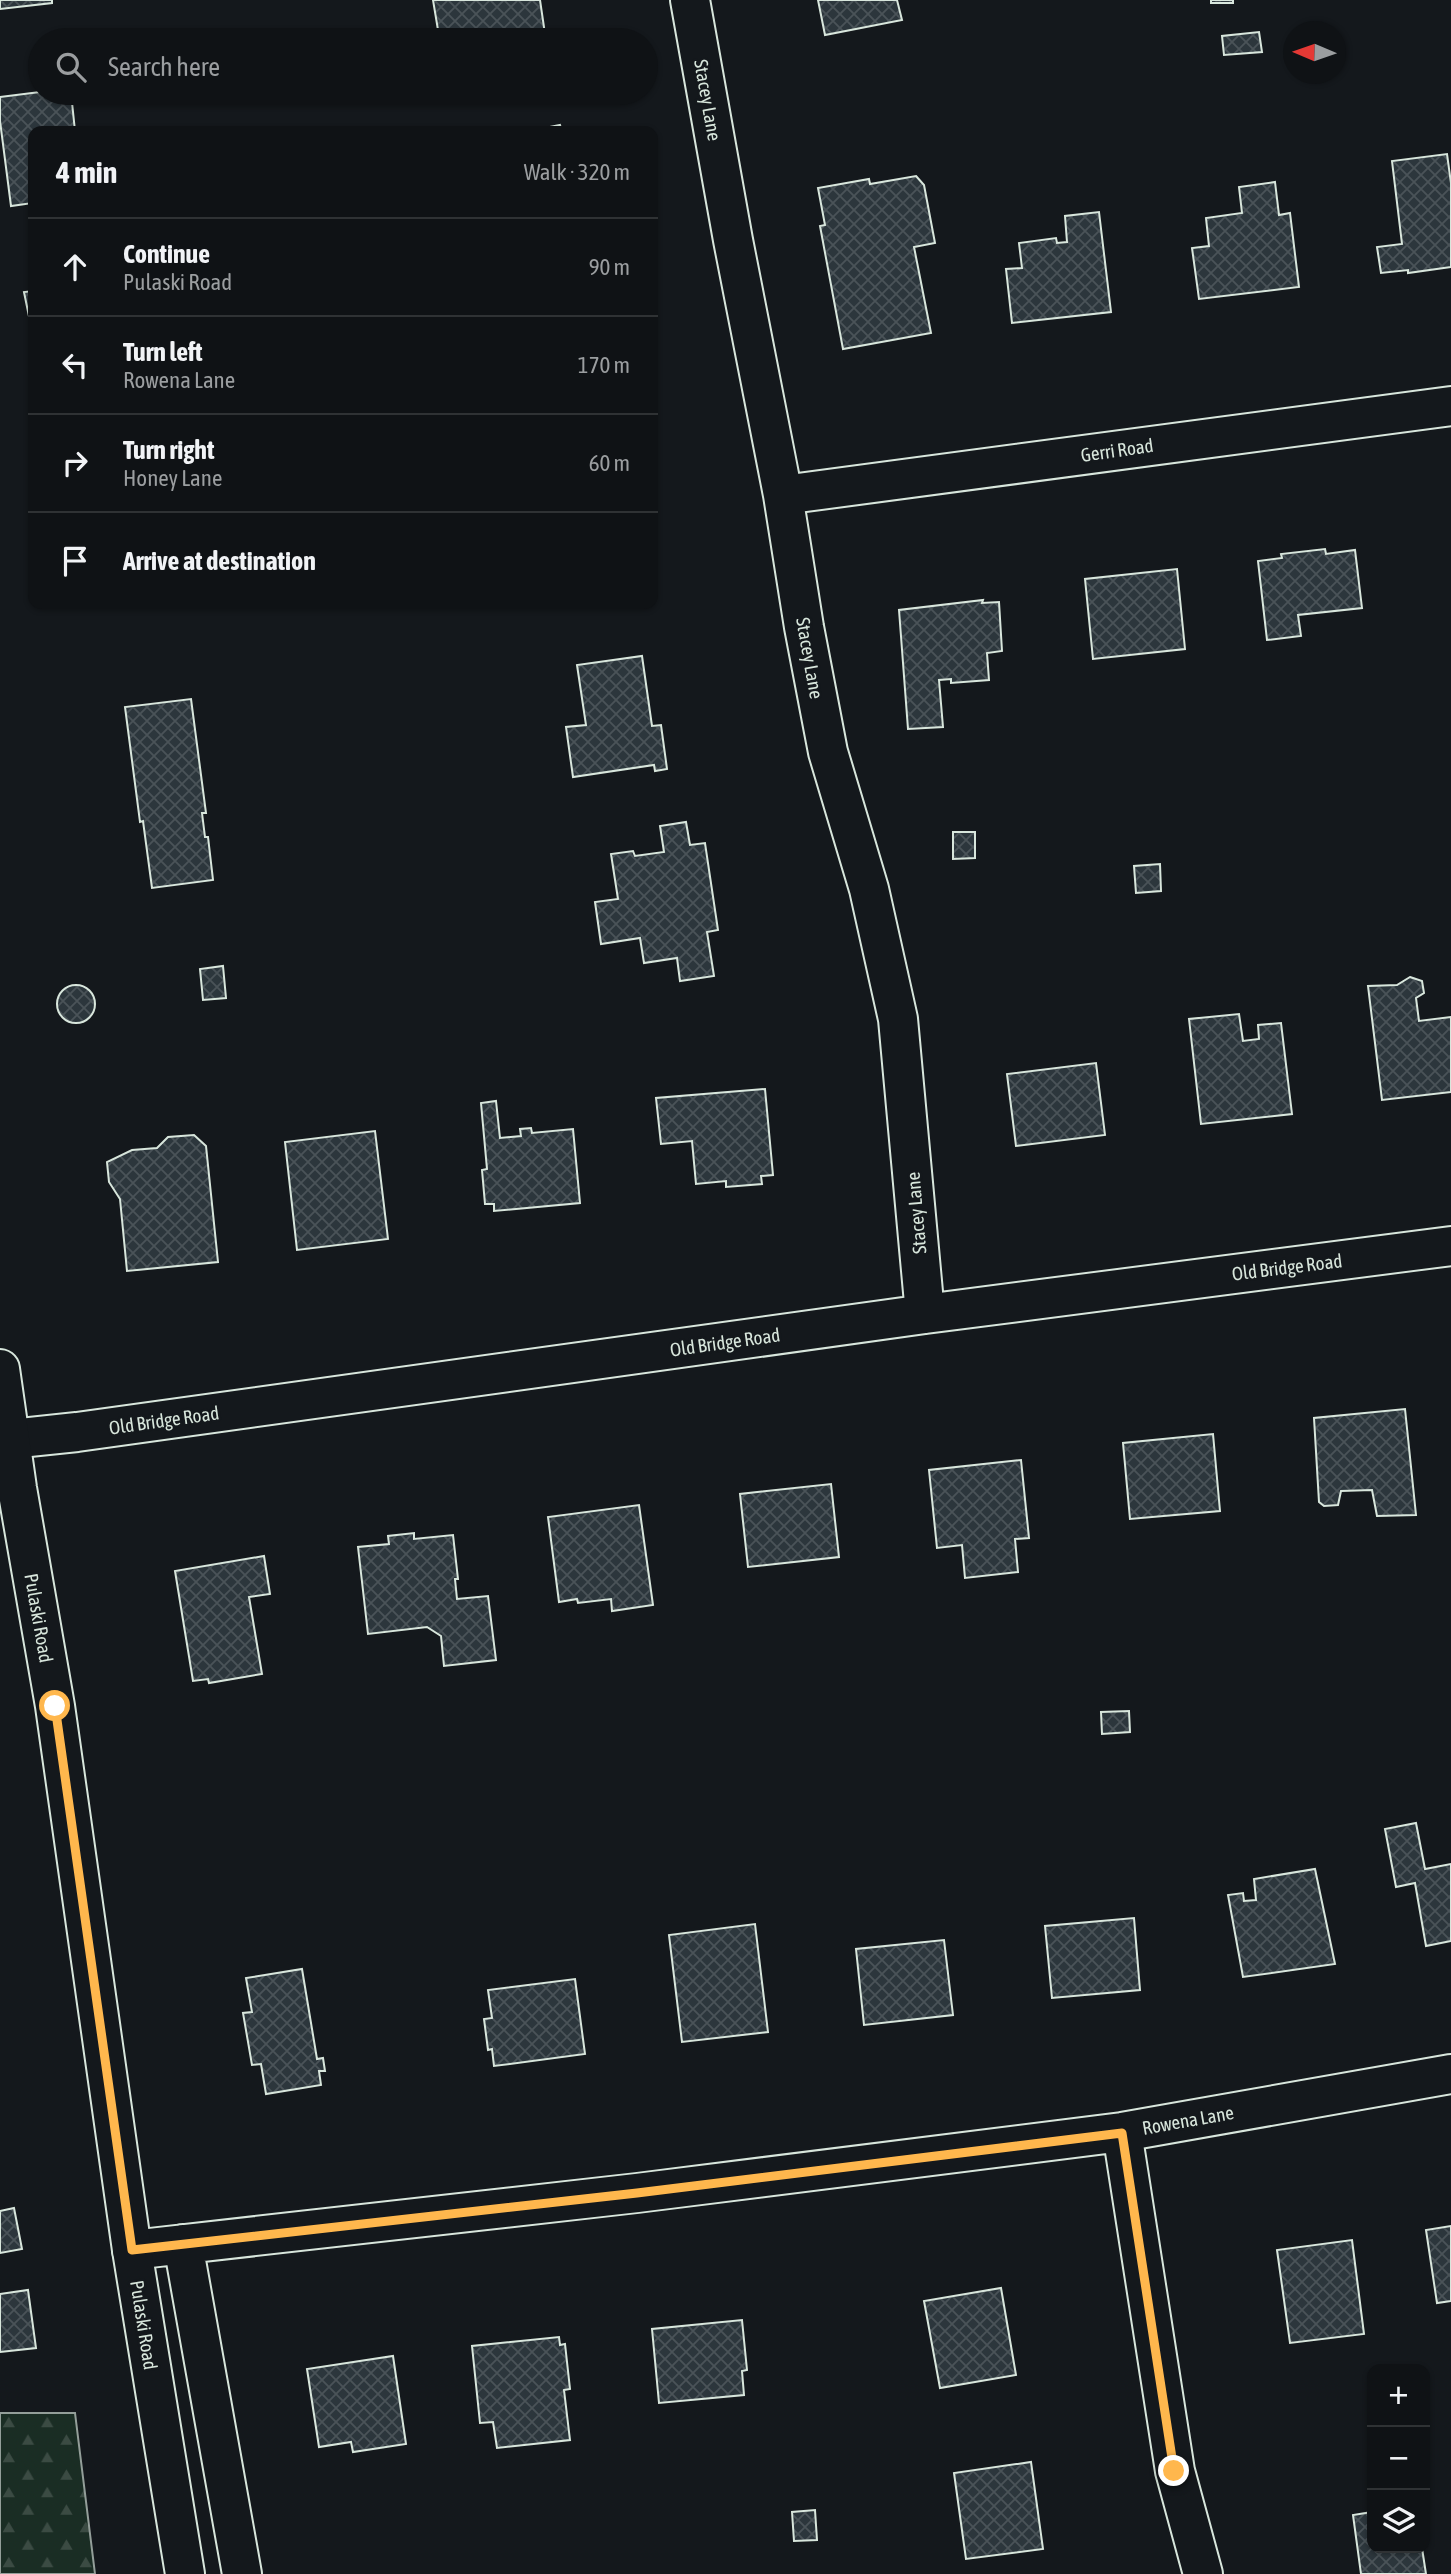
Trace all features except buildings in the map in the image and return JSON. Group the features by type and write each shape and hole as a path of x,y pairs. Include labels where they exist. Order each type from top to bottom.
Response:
{"street":[{"name":"Stacey Lane","path":"690,0 783,495 828,752 869,889 898,1019 925,1314"},
{"name":"Gerri Road","path":"783,495 1451,406"},
{"name":"Old Bridge Road","path":"5,1440 925,1314 1451,1246"},
{"name":"Pulaski Road","path":"0,1368 5,1440 55,1706 132,2250 185,2574"},
{"name":"Rowena Lane","path":"132,2250 637,2193 1122,2133 1451,2074"},
{"path":"1122,2133 1174,2471 1203,2574"},
{"path":"183,2244 243,2574"}],"green space":[{"path":"0,2413 75,2413 95,2574 0,2574"}],"route":[{"path":"55,1706 132,2250 637,2193 1122,2133 1174,2471"}]}
